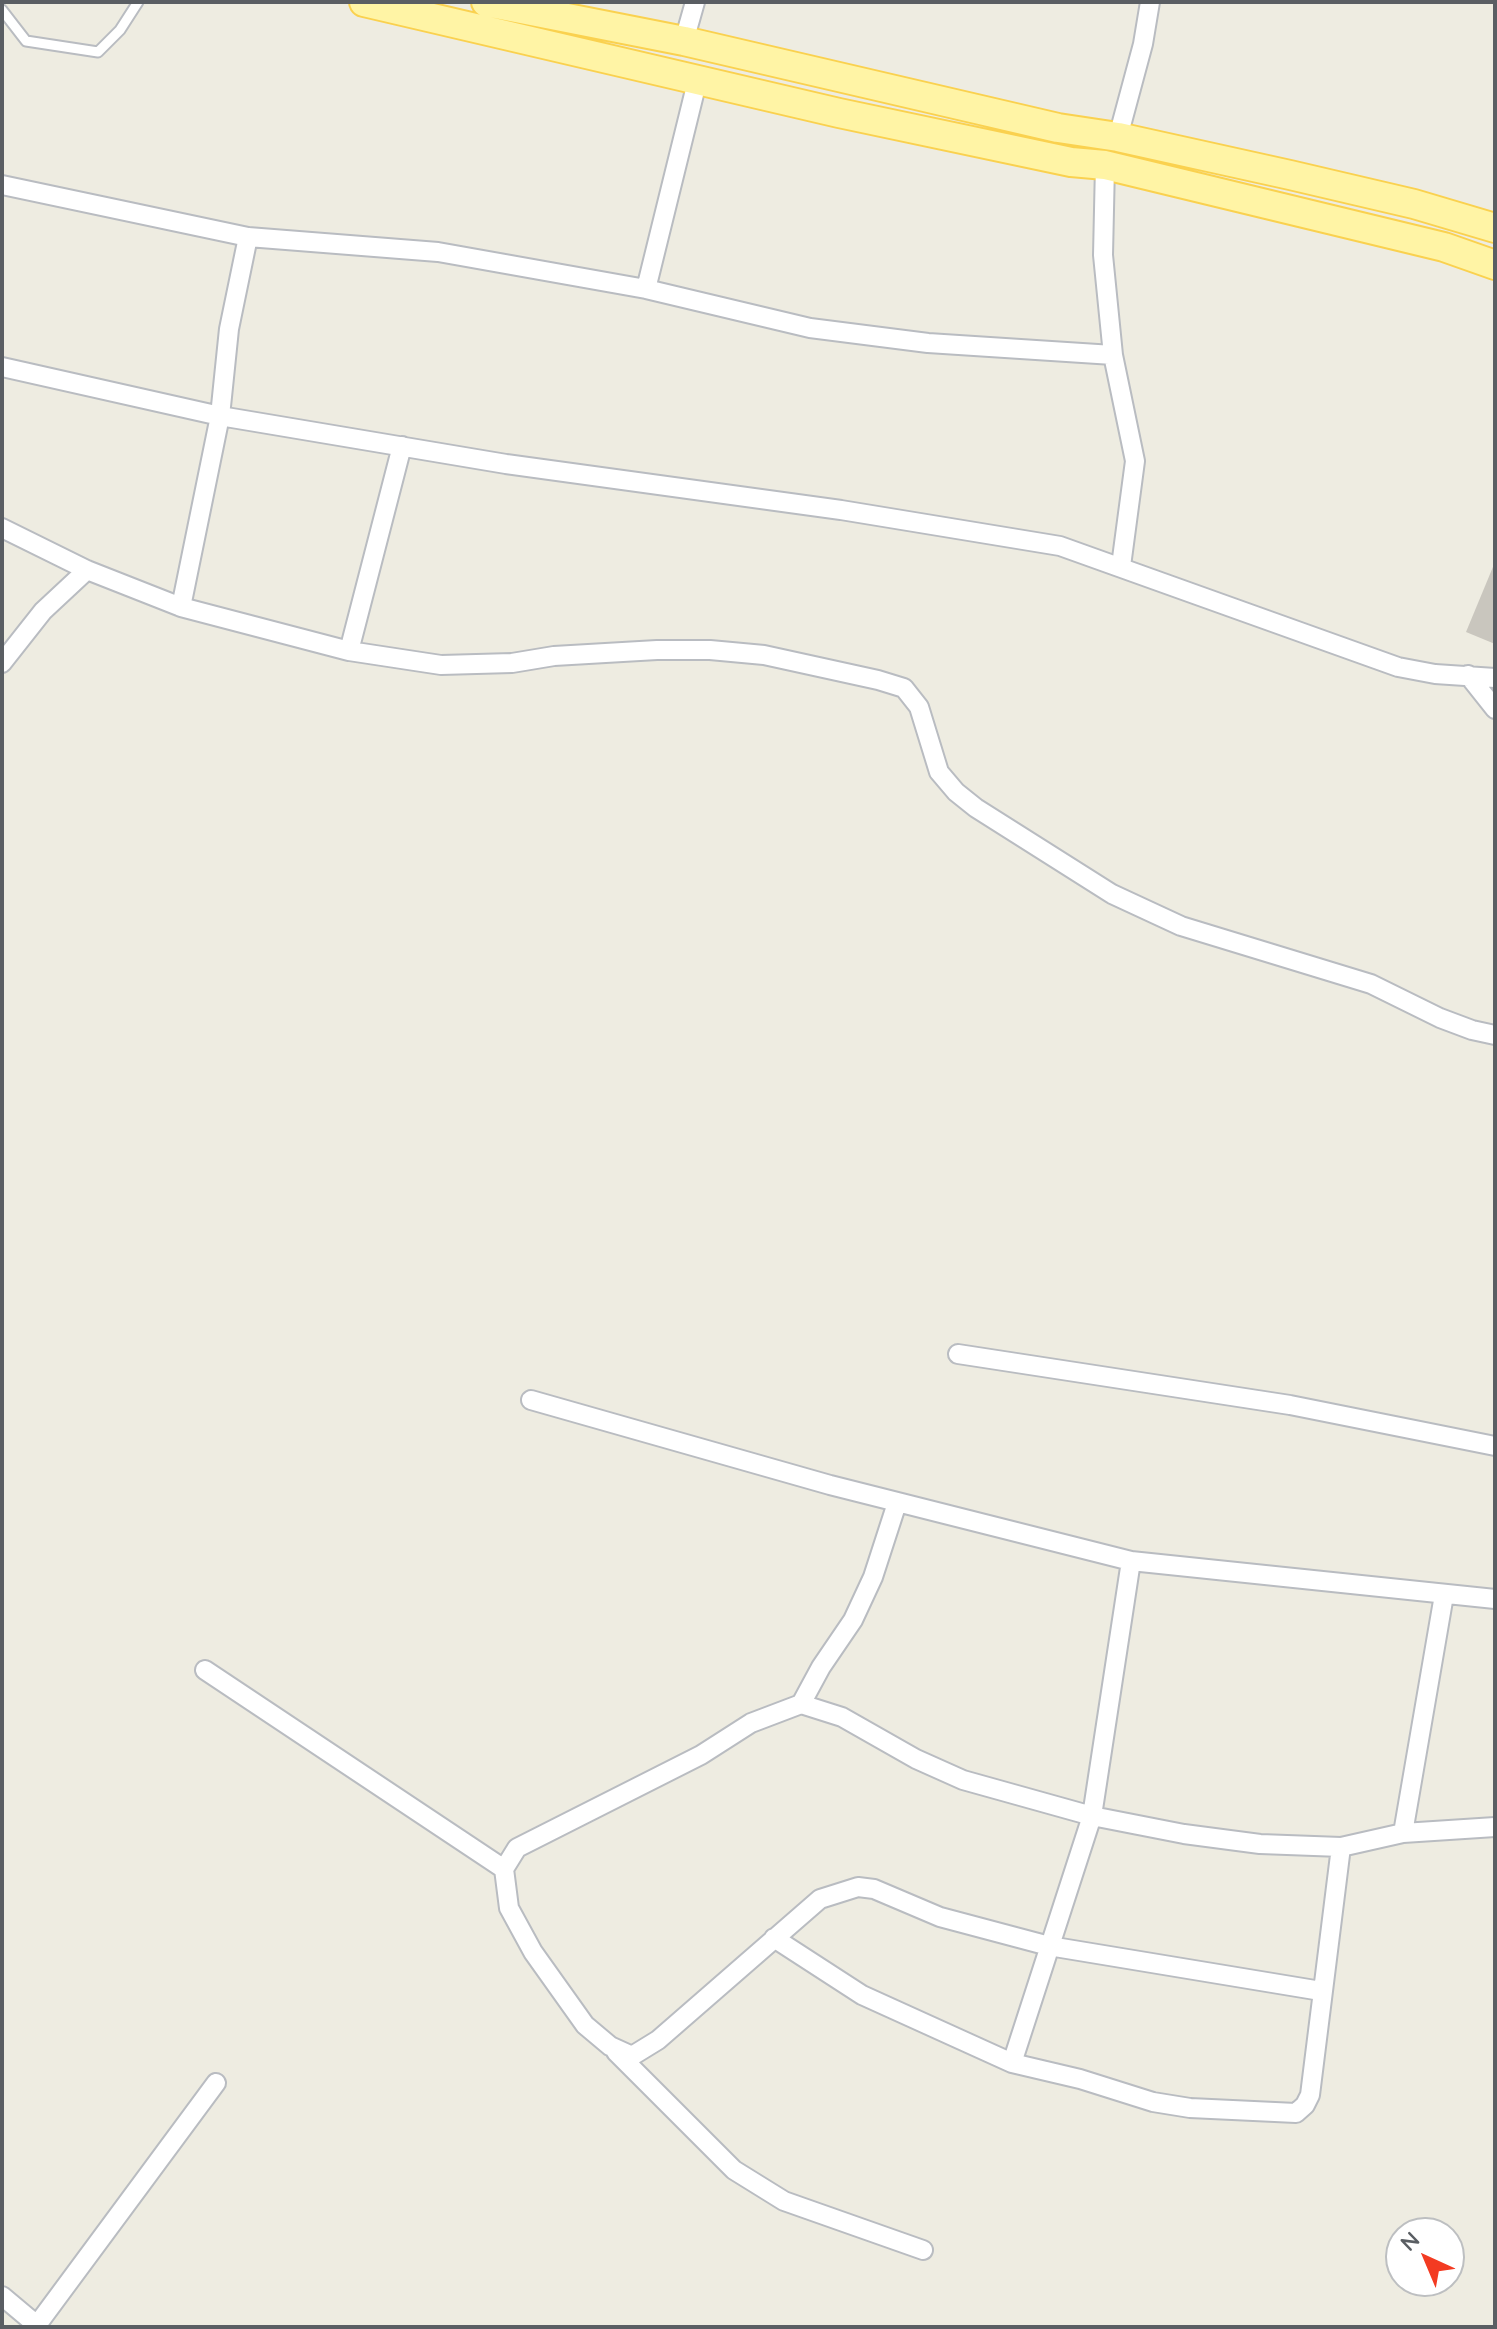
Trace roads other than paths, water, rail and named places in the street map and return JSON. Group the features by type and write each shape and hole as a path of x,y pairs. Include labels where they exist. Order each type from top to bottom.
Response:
{"main road":[{"path":"364,2 697,82 1071,162 1105,165 1444,247 1495,265"},
{"path":"486,2 684,41 1058,128 1118,137 1414,204 1495,228"},
{"path":"839,113 841,79"}],"street":[{"path":"684,41 695,2"},
{"path":"1118,137 1143,44 1150,2"},
{"path":"646,289 697,82"},
{"path":"1105,165 1103,255 1113,355 1135,461 1121,566"},
{"path":"2,185 248,237 438,252 646,289 810,328 928,343 1113,355"},
{"path":"181,607 220,416 229,329 248,237"},
{"path":"2,367 220,416 583,476 841,510 1060,546 1398,667 1435,674 1495,678"},
{"path":"349,651 402,446"},
{"path":"2,528 87,570 181,607 349,651 441,665 512,663 554,656 657,650 710,650 764,655 904,688 919,707 939,772 956,792 976,808 1112,894 1181,926 1371,984 1440,1018 1495,1035"},
{"path":"2,663 43,611 87,570"},
{"path":"1468,675 1495,709"},
{"path":"958,1354 1290,1405 1495,1446"},
{"path":"531,1400 897,1503 1131,1561 1495,1599"},
{"path":"801,1704 858,1610 873,1577 897,1503"},
{"path":"1012,2063 1092,1816 1131,1561"},
{"path":"1403,1833 1444,1595"},
{"path":"205,1670 504,1869"},
{"path":"923,2250 784,2201 734,2170 585,2025 533,1952 509,1908 504,1869 517,1848 701,1755 751,1723 801,1704 842,1717 916,1759 963,1780 1092,1816 1184,1834 1260,1844 1341,1847 1403,1833 1495,1827"},
{"path":"774,1938 862,1995 1012,2063 1080,2079 1153,2102 1190,2108 1296,2113 1310,2095 1341,1847"},
{"path":"610,2046 632,2056 658,2040 820,1899 858,1887 874,1889 940,1917 1049,1946 1321,1991"},
{"path":"2,2296 38,2326 216,2083"}],"lane":[{"path":"2,10 26,41 98,52 120,30 138,2"}]}
